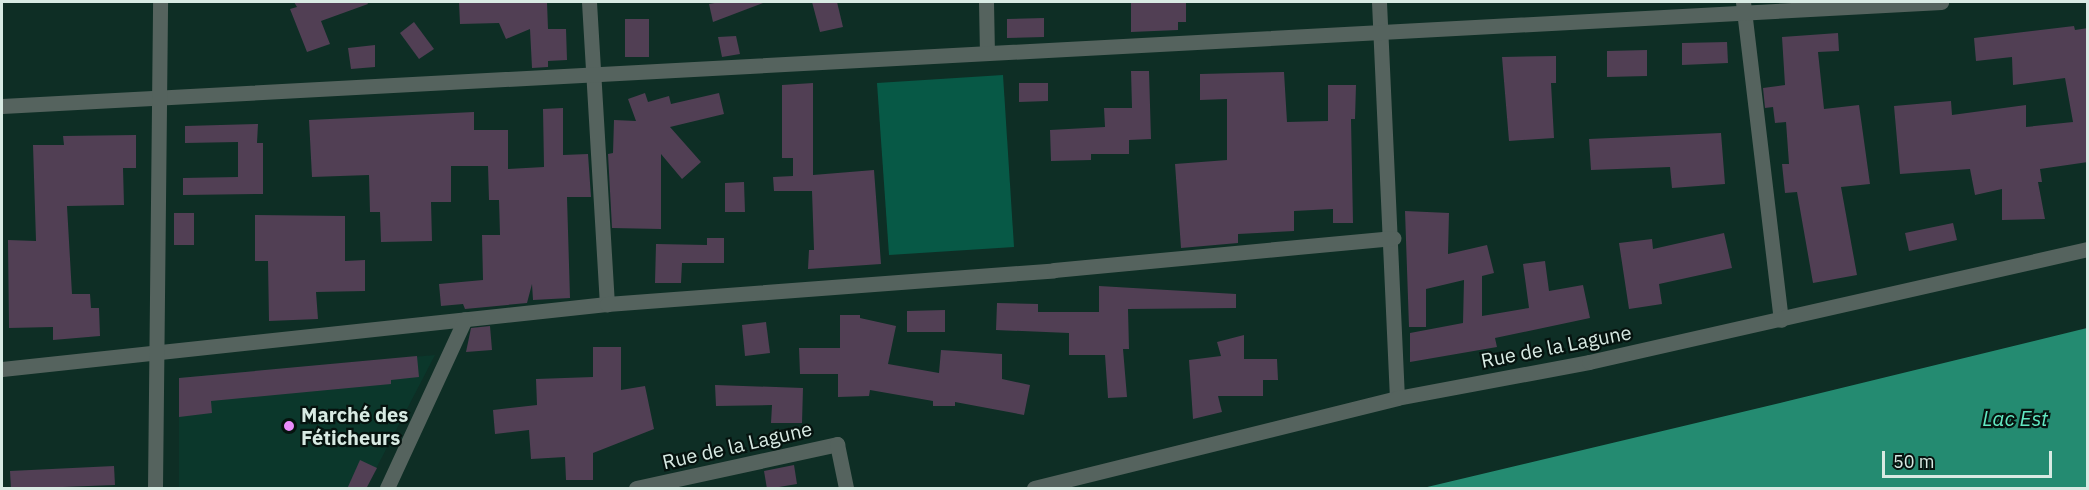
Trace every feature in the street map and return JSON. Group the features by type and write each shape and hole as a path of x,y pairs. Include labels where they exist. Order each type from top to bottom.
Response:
{"street":[{"path":"154,489 156,97 160,2"},
{"path":"589,2 607,304"},
{"path":"986,2 987,52"},
{"path":"1379,2 1392,238 1397,398"},
{"path":"2,106 592,72 1381,31 1744,7 1941,2"},
{"path":"1744,7 1781,320"},
{"path":"2,369 154,355 607,304 1054,270 1392,238"},
{"name":"Rue de la Lagune","path":"1034,489 1397,398 1589,362 2088,249"},
{"path":"387,489 465,319"},
{"name":"Rue de la Lagune","path":"636,489 837,444 846,489"}],"shaded area":[{"path":"1003,75 1014,247 889,255 877,83"},
{"name":"Marché des Féticheurs","path":"435,355 366,488 179,488 179,378"}],"water":[{"name":"Lac Est","path":"2087,328 2087,488 1423,488 1788,401"}],"building":[{"path":"294,2 367,2 368,4 321,21 330,44 307,52 290,9 297,7"},
{"path":"459,2 547,2 548,29 566,29 567,60 548,61 548,67 532,68 530,29 506,39 499,23 460,24"},
{"path":"812,2 837,2 843,27 820,32"},
{"path":"1131,2 1186,2 1186,22 1178,22 1178,30 1131,32"},
{"path":"763,3 713,22 709,4"},
{"path":"1044,18 1044,37 1007,38 1007,19"},
{"path":"625,19 649,19 649,57 625,57"},
{"path":"414,22 434,49 419,59 400,33"},
{"path":"2074,26 2075,30 2088,28 2088,162 2040,169 2042,182 2038,182 2045,219 2002,220 2002,189 1975,195 1970,169 1900,174 1894,106 1951,101 1952,115 2026,105 2026,127 2073,122 2065,78 2013,85 2012,57 1976,61 1974,38"},
{"path":"1838,33 1839,51 1818,52 1824,109 1859,105 1870,184 1841,187 1857,275 1813,283 1797,192 1785,193 1782,164 1789,164 1786,122 1775,123 1773,107 1765,108 1763,88 1785,85 1782,37"},
{"path":"736,36 740,54 722,57 718,37"},
{"path":"1727,42 1728,63 1682,65 1682,43"},
{"path":"375,45 375,67 351,69 348,48"},
{"path":"1647,50 1647,76 1607,77 1607,51"},
{"path":"1556,56 1556,83 1551,83 1554,138 1509,141 1502,57"},
{"path":"1131,71 1149,71 1151,139 1129,140 1129,154 1091,154 1091,160 1051,161 1050,130 1105,127 1104,108 1132,108"},
{"path":"1284,72 1287,122 1328,121 1328,85 1356,85 1355,119 1351,119 1353,223 1333,223 1333,209 1294,211 1294,231 1238,234 1238,243 1181,248 1175,164 1227,160 1227,99 1200,100 1200,74"},
{"path":"813,83 813,175 874,170 881,264 808,269 809,250 814,250 812,191 774,191 773,177 793,176 793,158 782,158 782,85"},
{"path":"1019,83 1048,83 1048,101 1019,102"},
{"path":"645,93 648,102 669,96 671,104 719,93 724,114 670,127 701,162 682,179 661,154 661,229 612,228 608,154 613,153 614,120 636,121 628,99"},
{"path":"563,108 563,155 588,154 591,197 567,197 570,298 533,300 532,284 527,303 465,309 463,304 441,306 439,284 483,280 482,235 500,235 499,200 489,200 488,166 451,166 451,202 431,202 432,241 381,242 380,212 370,212 369,175 312,177 309,120 474,112 474,130 508,130 508,169 544,167 543,109"},
{"path":"258,124 257,143 263,143 263,194 183,195 183,178 238,177 238,142 185,143 185,126"},
{"path":"1721,133 1725,184 1672,188 1670,167 1591,170 1589,139"},
{"path":"136,135 136,168 123,168 124,205 67,206 72,294 90,294 91,308 99,308 100,336 53,340 53,327 9,328 8,240 36,241 33,145 64,145 63,136"},
{"path":"744,182 745,212 725,212 725,183"},
{"path":"1405,211 1449,213 1448,254 1487,245 1494,273 1482,276 1482,316 1529,308 1523,264 1545,261 1549,291 1583,285 1590,318 1495,338 1497,347 1410,362 1410,333 1463,323 1464,280 1426,289 1426,327 1409,327"},
{"path":"174,213 194,213 194,245 174,245"},
{"path":"255,215 345,216 345,261 365,260 365,291 316,292 318,319 269,321 268,261 255,261"},
{"path":"1953,223 1957,240 1909,251 1905,233"},
{"path":"1724,233 1732,268 1659,284 1662,304 1629,309 1619,243 1652,239 1653,249"},
{"path":"707,238 724,238 724,263 682,263 681,283 655,283 656,244 707,245"},
{"path":"1099,286 1236,294 1236,308 1128,309 1129,349 1123,349 1127,397 1108,398 1105,355 1069,355 1069,333 996,330 997,303 1038,304 1038,312 1099,312"},
{"path":"945,310 945,332 907,332 907,311"},
{"path":"840,315 860,315 860,318 896,326 888,364 939,373 941,350 1002,354 1002,379 1030,385 1024,415 955,402 955,406 933,406 933,401 870,390 869,396 838,397 838,374 800,374 799,348 840,348"},
{"path":"766,322 770,353 745,356 742,325"},
{"path":"490,326 492,350 466,352 471,328"},
{"path":"1244,335 1244,359 1277,359 1278,380 1263,380 1263,396 1218,396 1222,412 1193,419 1189,360 1221,356 1217,342"},
{"path":"593,347 621,347 621,390 645,386 654,429 593,453 593,480 566,480 565,457 531,459 529,430 495,434 493,410 537,405 536,379 593,377"},
{"path":"417,356 419,377 391,380 391,384 211,401 212,413 179,417 179,378"},
{"path":"715,385 803,388 802,423 771,423 772,405 716,406"},
{"path":"360,460 377,468 366,489 347,489"},
{"path":"794,465 797,484 767,489 764,471"},
{"path":"114,466 115,485 11,489 10,471"}],"place":[{"name":"Marché des Féticheurs","path":"289,426"}]}
